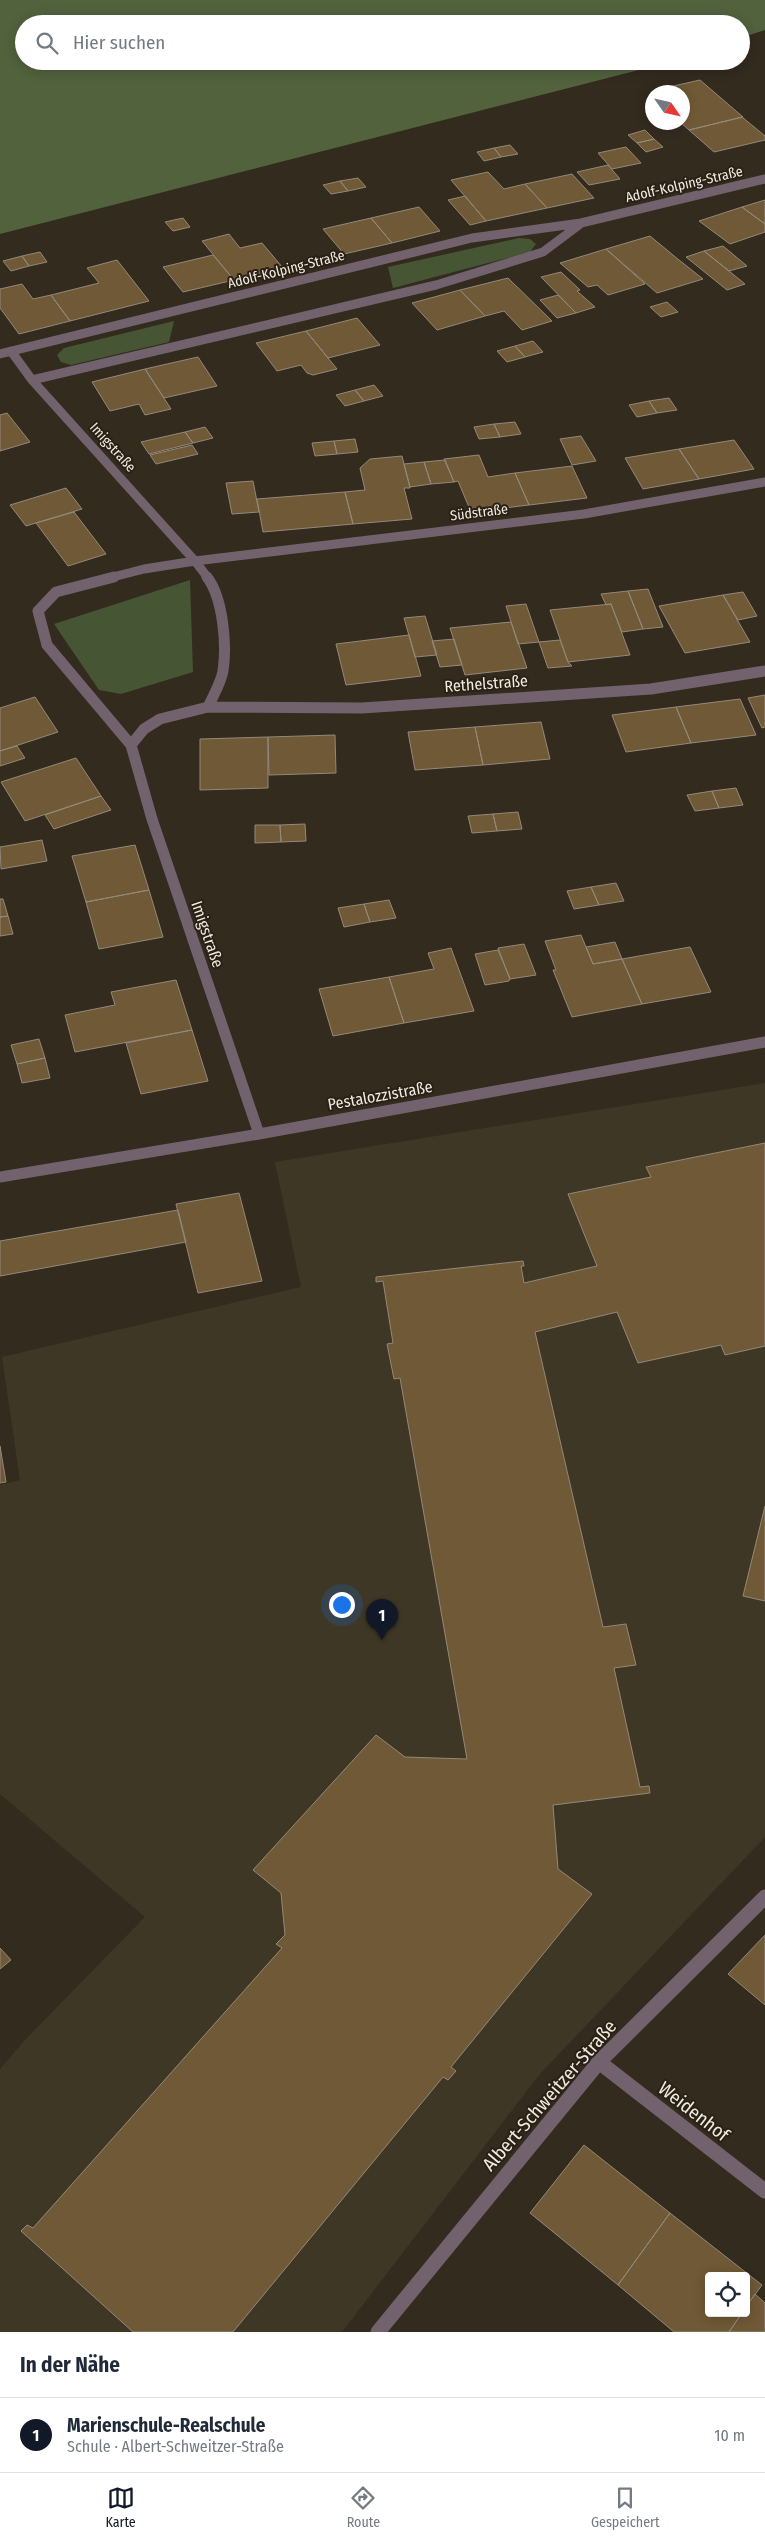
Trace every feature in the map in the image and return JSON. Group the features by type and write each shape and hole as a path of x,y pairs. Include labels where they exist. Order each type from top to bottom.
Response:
{"street":[{"name":"Adolf-Kolping-Straße","path":"5,352 472,238 581,223 765,179"},
{"name":"Adolf-Kolping-Straße","path":"32,380 436,285 542,252 581,223"},
{"name":"Imigstraße","path":"5,352 195,561 214,586 223,622 223,672 208,707"},
{"name":"Südstraße","path":"195,561 584,514 765,482"},
{"name":"Imigstraße","path":"195,561 144,569 56,592 38,611 47,645 131,745 152,819 259,1134"},
{"name":"Rethelstraße","path":"208,707 372,708 652,688 765,671"},
{"path":"131,745 144,729 160,719 208,707"},
{"name":"Pestalozzistraße","path":"0,1177 259,1134 765,1042"},
{"name":"Albert-Schweitzer-Straße","path":"378,2332 599,2062 765,1897"},
{"name":"Weidenhof","path":"599,2062 765,2191"}],"shaded area":[{"path":"765,1083 765,1837 539,2075 342,2332 0,2332 0,2069 25,2040 145,1917 0,1794 0,1485 20,1480 2,1357 301,1287 275,1162"}],"green space":[{"path":"0,0 765,0 765,30 750,35 750,15 15,15 15,70 639,70 0,234"},
{"path":"519,238 530,239 536,244 530,252 393,288 388,267"},
{"path":"174,321 169,342 71,365 61,362 57,355 64,348"},
{"path":"190,580 193,672 121,694 99,690 54,624"}],"building":[{"path":"700,80 743,117 690,130 690,85 678,85"},
{"path":"742,117 765,136 765,140 714,152 690,130"},
{"path":"645,130 654,139 637,143 628,135"},
{"path":"654,139 663,147 646,152 637,143"},
{"path":"510,145 518,154 501,157 494,148"},
{"path":"626,147 641,163 612,169 598,153"},
{"path":"494,148 501,157 484,161 477,152"},
{"path":"608,165 620,179 589,185 577,172"},
{"path":"488,172 504,189 525,184 547,208 486,221 451,180"},
{"path":"572,174 594,198 547,208 525,184"},
{"path":"358,178 366,187 348,191 340,181"},
{"path":"340,181 348,191 331,194 323,185"},
{"path":"465,196 486,221 470,225 448,200"},
{"path":"765,200 765,224 742,207"},
{"path":"419,207 440,231 392,243 371,218"},
{"path":"742,207 765,224 765,232 730,244 699,221"},
{"path":"183,218 190,227 173,231 165,222"},
{"path":"371,218 392,243 344,254 323,229"},
{"path":"229,234 240,248 262,243 283,268 234,280 202,241"},
{"path":"650,236 703,279 657,293 606,249"},
{"path":"723,246 747,266 729,271 704,251"},
{"path":"606,249 645,284 608,295 597,285 588,287 560,263"},
{"path":"704,251 745,284 727,290 686,257"},
{"path":"40,252 47,262 29,266 22,256"},
{"path":"213,255 234,280 183,292 163,267"},
{"path":"22,256 29,266 11,271 3,261"},
{"path":"117,260 149,301 70,321 51,295 99,283 87,268"},
{"path":"561,272 580,290 577,291 595,307 576,313 541,277"},
{"path":"508,278 552,321 522,330 504,311 485,316 460,290"},
{"path":"22,284 33,299 51,295 70,321 19,334 0,308 0,289"},
{"path":"460,290 485,316 437,330 412,303"},
{"path":"558,295 576,313 557,318 540,300"},
{"path":"667,302 678,312 661,317 650,307"},
{"path":"357,318 380,345 328,358 306,331"},
{"path":"306,331 337,369 313,375 307,373 301,365 277,371 256,343"},
{"path":"533,341 543,352 525,357 515,346"},
{"path":"515,346 525,357 507,362 497,351"},
{"path":"198,357 217,386 164,398 145,369"},
{"path":"145,369 171,409 145,415 139,404 110,411 92,382"},
{"path":"374,385 383,396 364,401 355,390"},
{"path":"355,390 364,401 345,406 336,395"},
{"path":"669,398 677,410 657,413 649,401"},
{"path":"649,401 657,413 637,417 629,405"},
{"path":"7,413 30,442 0,451 0,415"},
{"path":"515,422 521,434 500,437 494,424"},
{"path":"494,424 500,437 479,439 474,427"},
{"path":"205,427 213,438 193,443 185,432"},
{"path":"185,432 193,443 149,454 141,442"},
{"path":"581,436 596,461 572,465 560,439"},
{"path":"355,439 358,452 337,454 334,441"},
{"path":"734,440 754,469 699,479 679,449"},
{"path":"334,441 337,454 315,456 312,443"},
{"path":"192,445 198,454 156,464 150,455"},
{"path":"679,449 699,479 643,489 625,458"},
{"path":"479,455 488,477 515,473 529,505 471,512 458,481 454,482 444,459"},
{"path":"402,456 410,488 404,488 412,519 353,524 345,492 365,490 360,468 370,459"},
{"path":"445,460 454,482 431,484 424,462"},
{"path":"424,462 431,484 410,487 404,464"},
{"path":"572,466 587,498 529,505 515,473"},
{"path":"253,481 259,512 232,514 226,483"},
{"path":"66,488 82,509 26,526 10,505"},
{"path":"345,492 353,524 263,532 257,499"},
{"path":"74,512 106,554 68,566 36,523"},
{"path":"648,589 663,627 643,629 628,591"},
{"path":"628,591 643,629 622,632 611,604 606,605 601,594"},
{"path":"743,592 757,616 738,620 723,595"},
{"path":"723,595 750,642 685,653 659,606"},
{"path":"526,604 539,642 518,644 506,606"},
{"path":"611,604 630,655 568,662 550,610"},
{"path":"425,616 437,655 415,657 404,618"},
{"path":"511,622 527,668 465,675 450,628"},
{"path":"409,635 421,676 346,685 336,644"},
{"path":"454,639 462,665 440,667 432,641"},
{"path":"560,640 568,662 572,666 548,668 539,642"},
{"path":"765,695 765,727 762,728 748,698"},
{"path":"35,697 58,732 0,751 0,708"},
{"path":"740,699 756,735 691,743 676,707"},
{"path":"676,707 691,743 626,752 612,715"},
{"path":"541,722 550,759 483,765 475,727"},
{"path":"475,727 483,765 415,770 408,732"},
{"path":"335,735 336,773 269,775 268,737"},
{"path":"268,737 268,788 200,790 200,739"},
{"path":"17,746 25,758 0,766 0,751"},
{"path":"76,758 101,796 25,821 1,782"},
{"path":"736,788 743,805 719,808 712,791"},
{"path":"712,791 719,808 695,811 687,795"},
{"path":"101,796 111,810 54,829 45,815"},
{"path":"518,812 522,829 497,831 493,814"},
{"path":"493,814 497,831 472,833 468,816"},
{"path":"305,824 306,841 281,842 280,825"},
{"path":"255,825 280,825 281,842 255,843"},
{"path":"42,840 47,861 1,869 0,847"},
{"path":"135,845 149,890 86,902 72,856"},
{"path":"616,883 624,901 599,905 591,887"},
{"path":"591,887 599,905 574,909 567,891"},
{"path":"149,890 163,937 99,949 86,902"},
{"path":"0,899 3,899 8,916 0,917"},
{"path":"389,900 396,918 370,922 364,904"},
{"path":"364,904 370,922 344,927 338,908"},
{"path":"8,916 13,934 0,936 0,917"},
{"path":"581,935 593,964 622,959 642,1004 572,1017 553,970 556,970 545,941"},
{"path":"615,942 622,959 593,964 586,947"},
{"path":"524,944 536,975 510,979 498,948"},
{"path":"690,947 711,992 642,1004 622,959"},
{"path":"451,948 474,1011 404,1023 389,977 434,969 428,953"},
{"path":"498,950 510,979 509,981 485,985 475,954"},
{"path":"389,977 404,1023 333,1036 319,989"},
{"path":"176,980 192,1030 75,1052 65,1015 115,1005 111,992"},
{"path":"192,1030 208,1081 141,1094 126,1043"},
{"path":"39,1039 45,1058 17,1064 11,1045"},
{"path":"45,1058 50,1078 22,1083 17,1064"},
{"path":"765,1143 765,1346 725,1355 721,1345 638,1363 617,1312 535,1332 603,1627 626,1624 636,1665 614,1668 640,1787 649,1786 650,1793 553,1805 558,1869 592,1894 451,2067 456,2071 448,2080 443,2077 233,2332 133,2332 21,2231 27,2225 33,2228 282,1948 276,1944 285,1935 281,1893 253,1870 376,1735 405,1757 467,1759 400,1378 394,1379 387,1344 393,1343 383,1281 376,1282 376,1277 523,1261 524,1266 521,1266 524,1283 597,1266 568,1194 651,1177 646,1167"},
{"path":"239,1193 262,1281 198,1293 176,1204"},
{"path":"178,1210 186,1242 0,1276 0,1241"},
{"path":"0,1446 6,1482 0,1483"},
{"path":"765,1506 765,1601 743,1596"},
{"path":"765,1935 765,2005 728,1974"},
{"path":"0,1948 11,1960 0,1969"},
{"path":"584,2145 670,2213 618,2285 530,2213"},
{"path":"670,2213 745,2272 705,2272 705,2317 739,2317 729,2332 674,2332 618,2285"},
{"path":"750,2276 762,2285 750,2302"},
{"path":"755,2294 765,2303 765,2332 729,2332 739,2317 750,2317 750,2301"}],"place":[{"name":"Marienschule-Realschule","path":"382,1640"}]}
